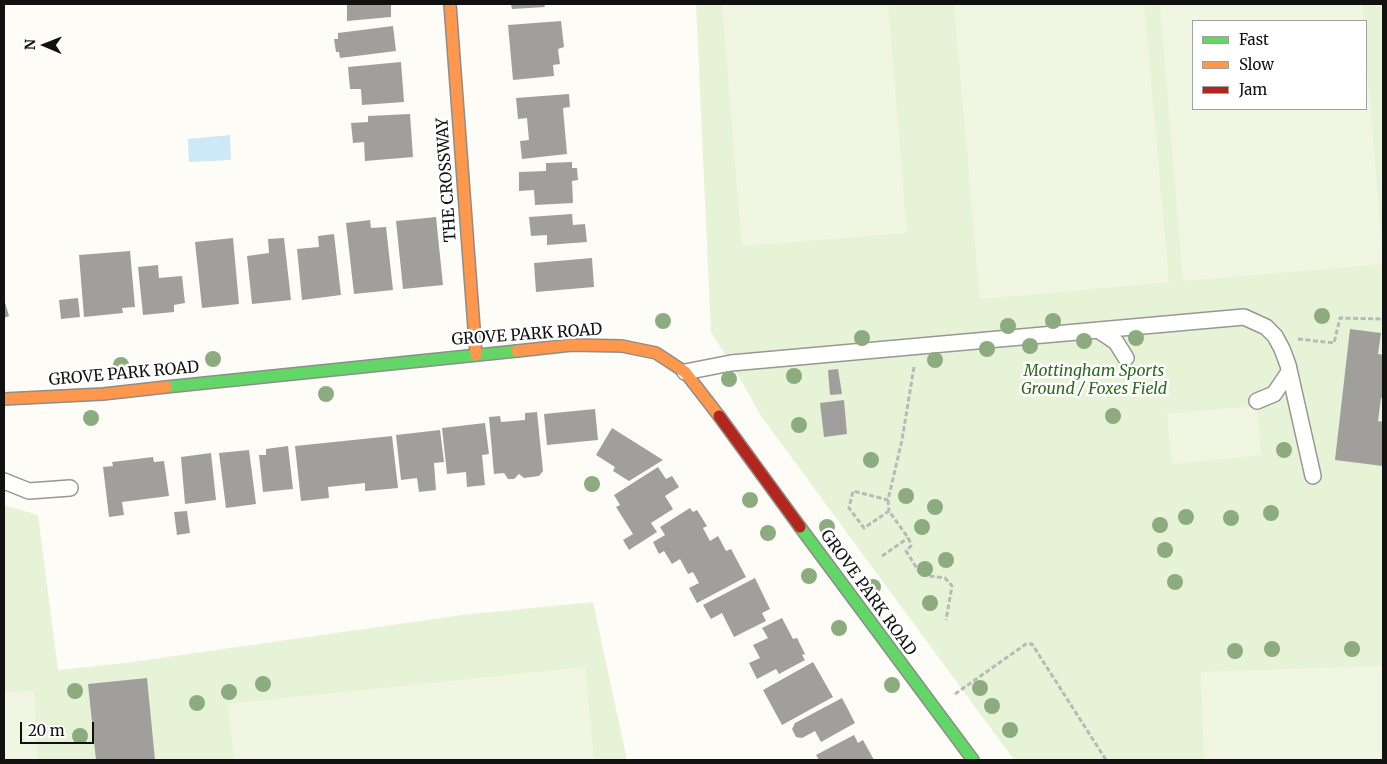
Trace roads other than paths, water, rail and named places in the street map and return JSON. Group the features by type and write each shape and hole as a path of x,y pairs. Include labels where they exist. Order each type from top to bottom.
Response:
{"main road":[{"name":"THE CROSSWAY","path":"450,4 476,355"},
{"name":"GROVE PARK ROAD","path":"4,399 103,394 572,346 622,346 656,353 685,372 737,439 973,760"}],"lane":[{"path":"685,372 731,363 1244,317 1266,327 1275,336 1289,372 1313,476"},
{"path":"1098,330 1116,342 1126,358"},
{"path":"1256,401 1274,394 1289,372"},
{"path":"4,481 29,491 70,488"}],"water":[{"path":"230,135 231,160 189,162 188,139"}],"park label":[{"name":"Mottingham Sports Ground / Foxes Field","path":"1094,380"}]}
